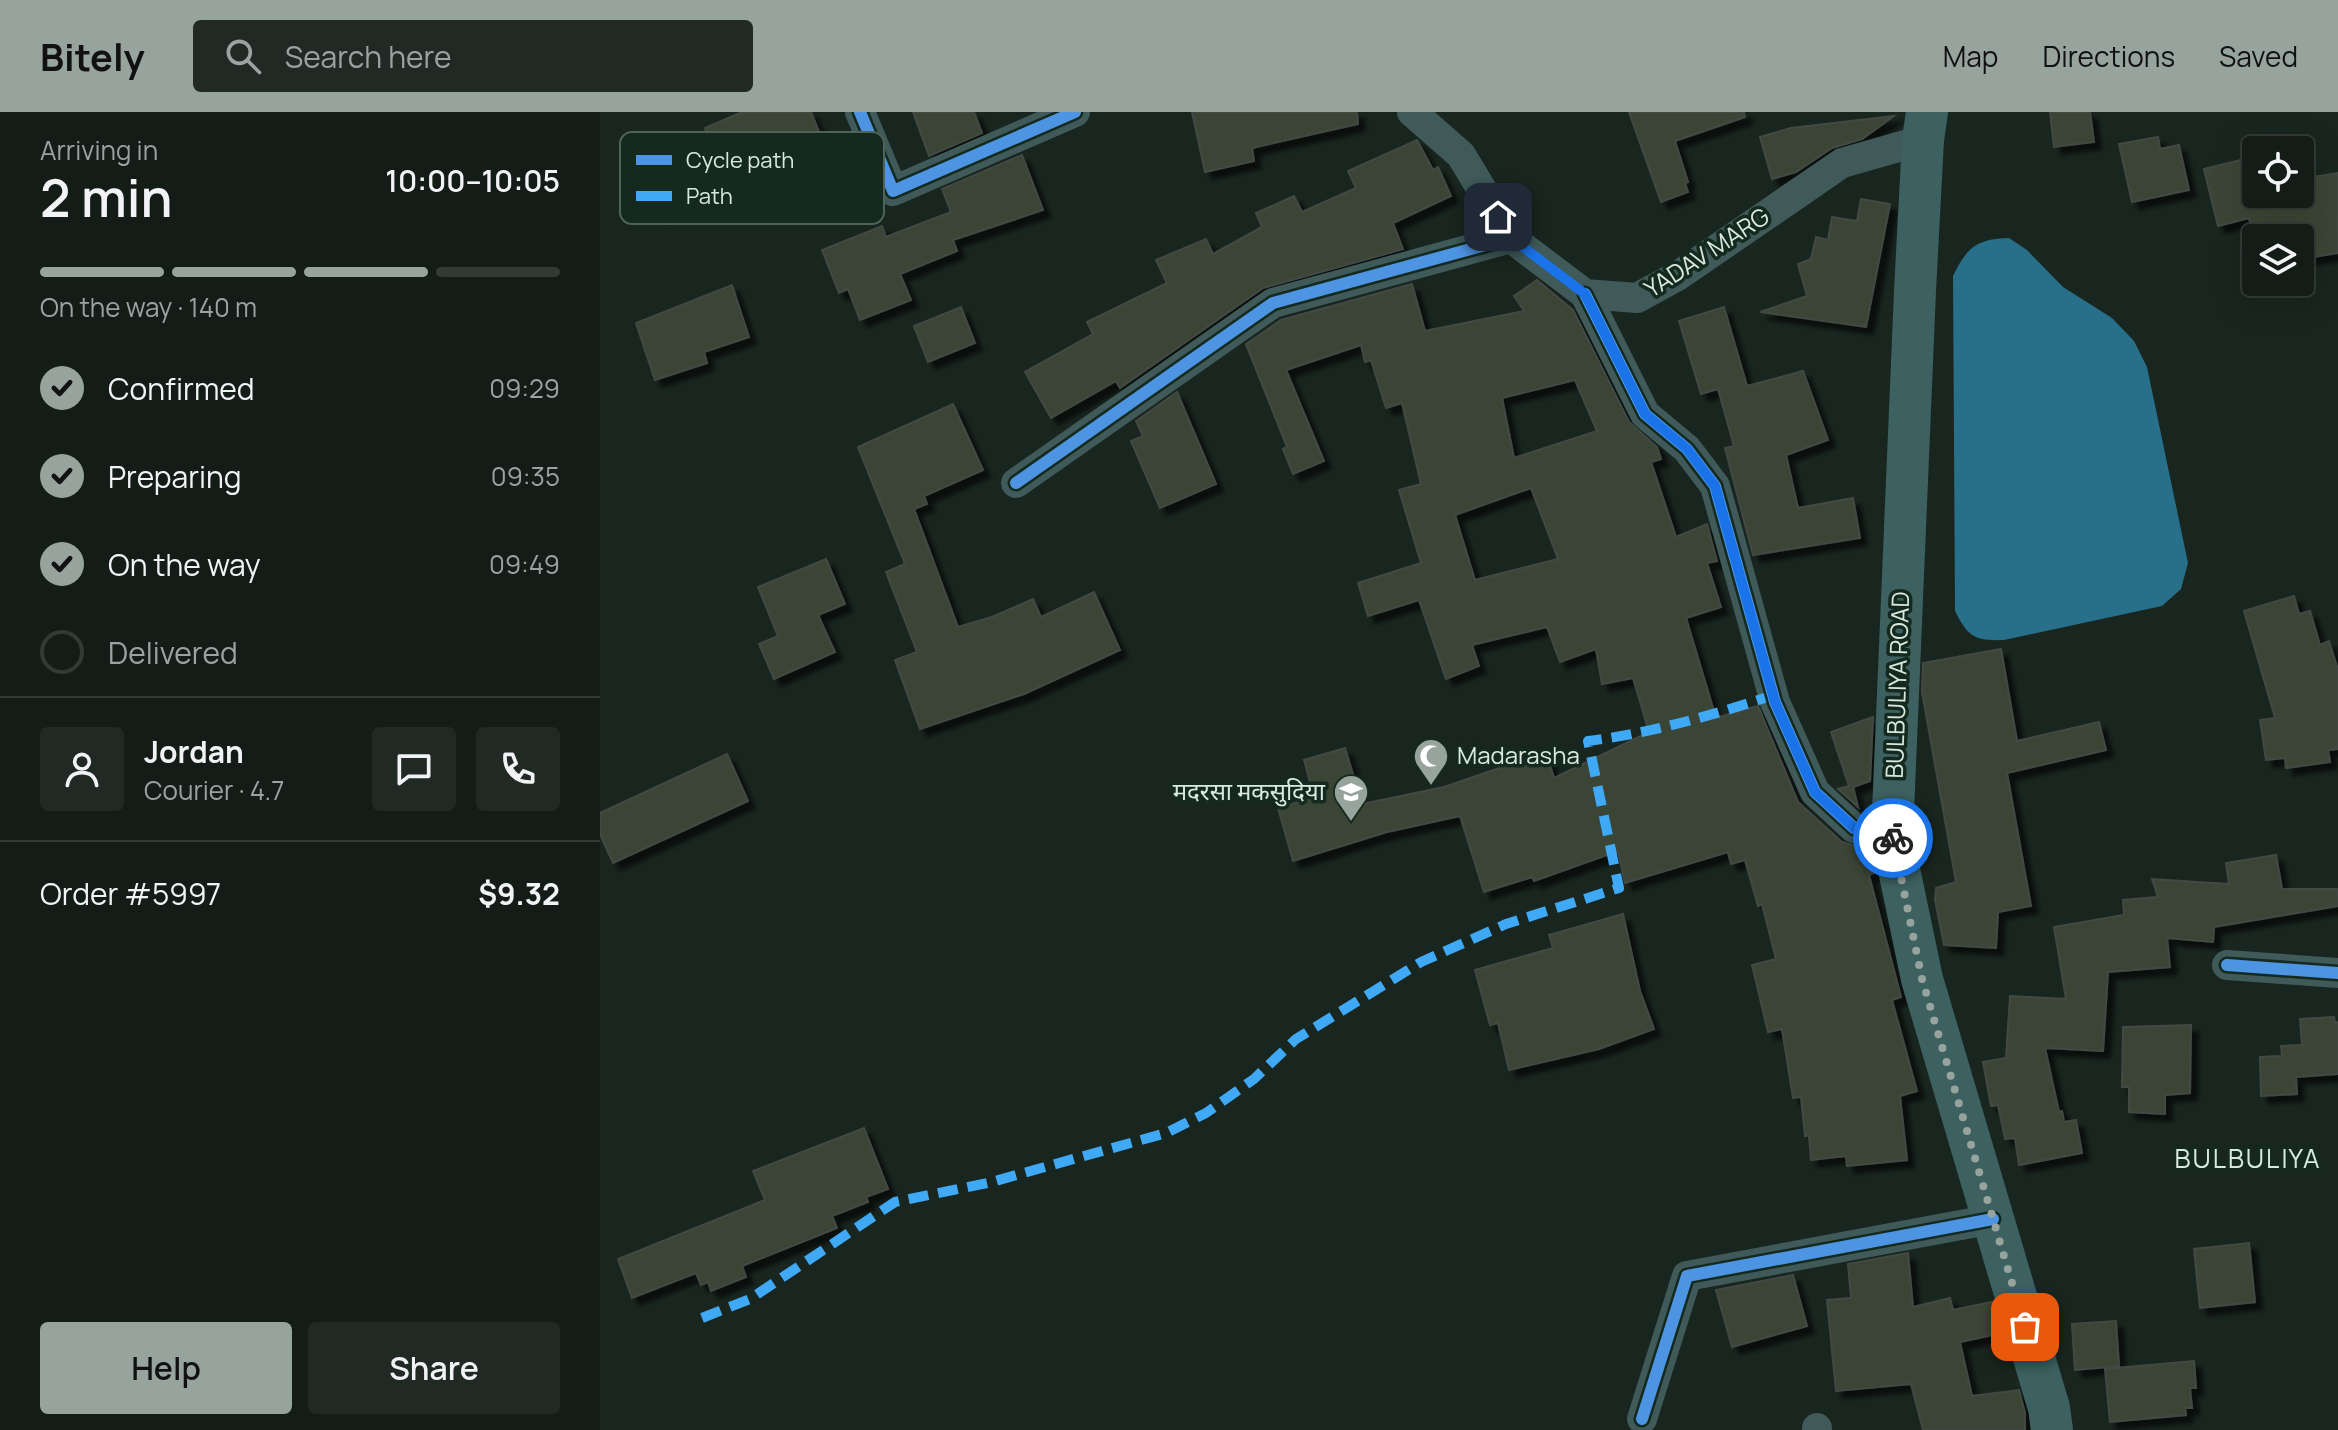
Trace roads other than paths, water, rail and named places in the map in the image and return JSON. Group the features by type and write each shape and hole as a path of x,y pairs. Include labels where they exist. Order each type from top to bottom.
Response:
{"main road":[{"name":"BULBULIYA ROAD","path":"1925,126 1892,836 1922,979 2049,1408 2052,1430"}],"street":[{"path":"860,112 868,132"},
{"path":"884,169 893,191 1075,112"},
{"path":"1412,112 1461,155 1511,238 1585,294 1645,414 1687,449 1715,486 1775,702 1815,792 1854,828 1892,836"},
{"name":"YADAV MARG","path":"1585,294 1637,298 1679,275 1842,163 1925,126"},
{"path":"1016,483 1273,303 1511,238"},
{"path":"2227,965 2338,973"},
{"path":"1642,1419 1687,1276 1993,1219"}],"water":[{"path":"2009,238 2027,250 2063,287 2112,318 2134,341 2147,367 2188,563 2181,589 2162,606 1994,640 1974,636 1964,627 1955,611 1953,276 1974,246 1989,240"}],"place":[{"name":"Madarasha","path":"1431,787"},
{"name":"मदरसा मकसुदिया","path":"1351,823"}],"district":[{"name":"BULBULIYA","path":"2248,1159"}]}
